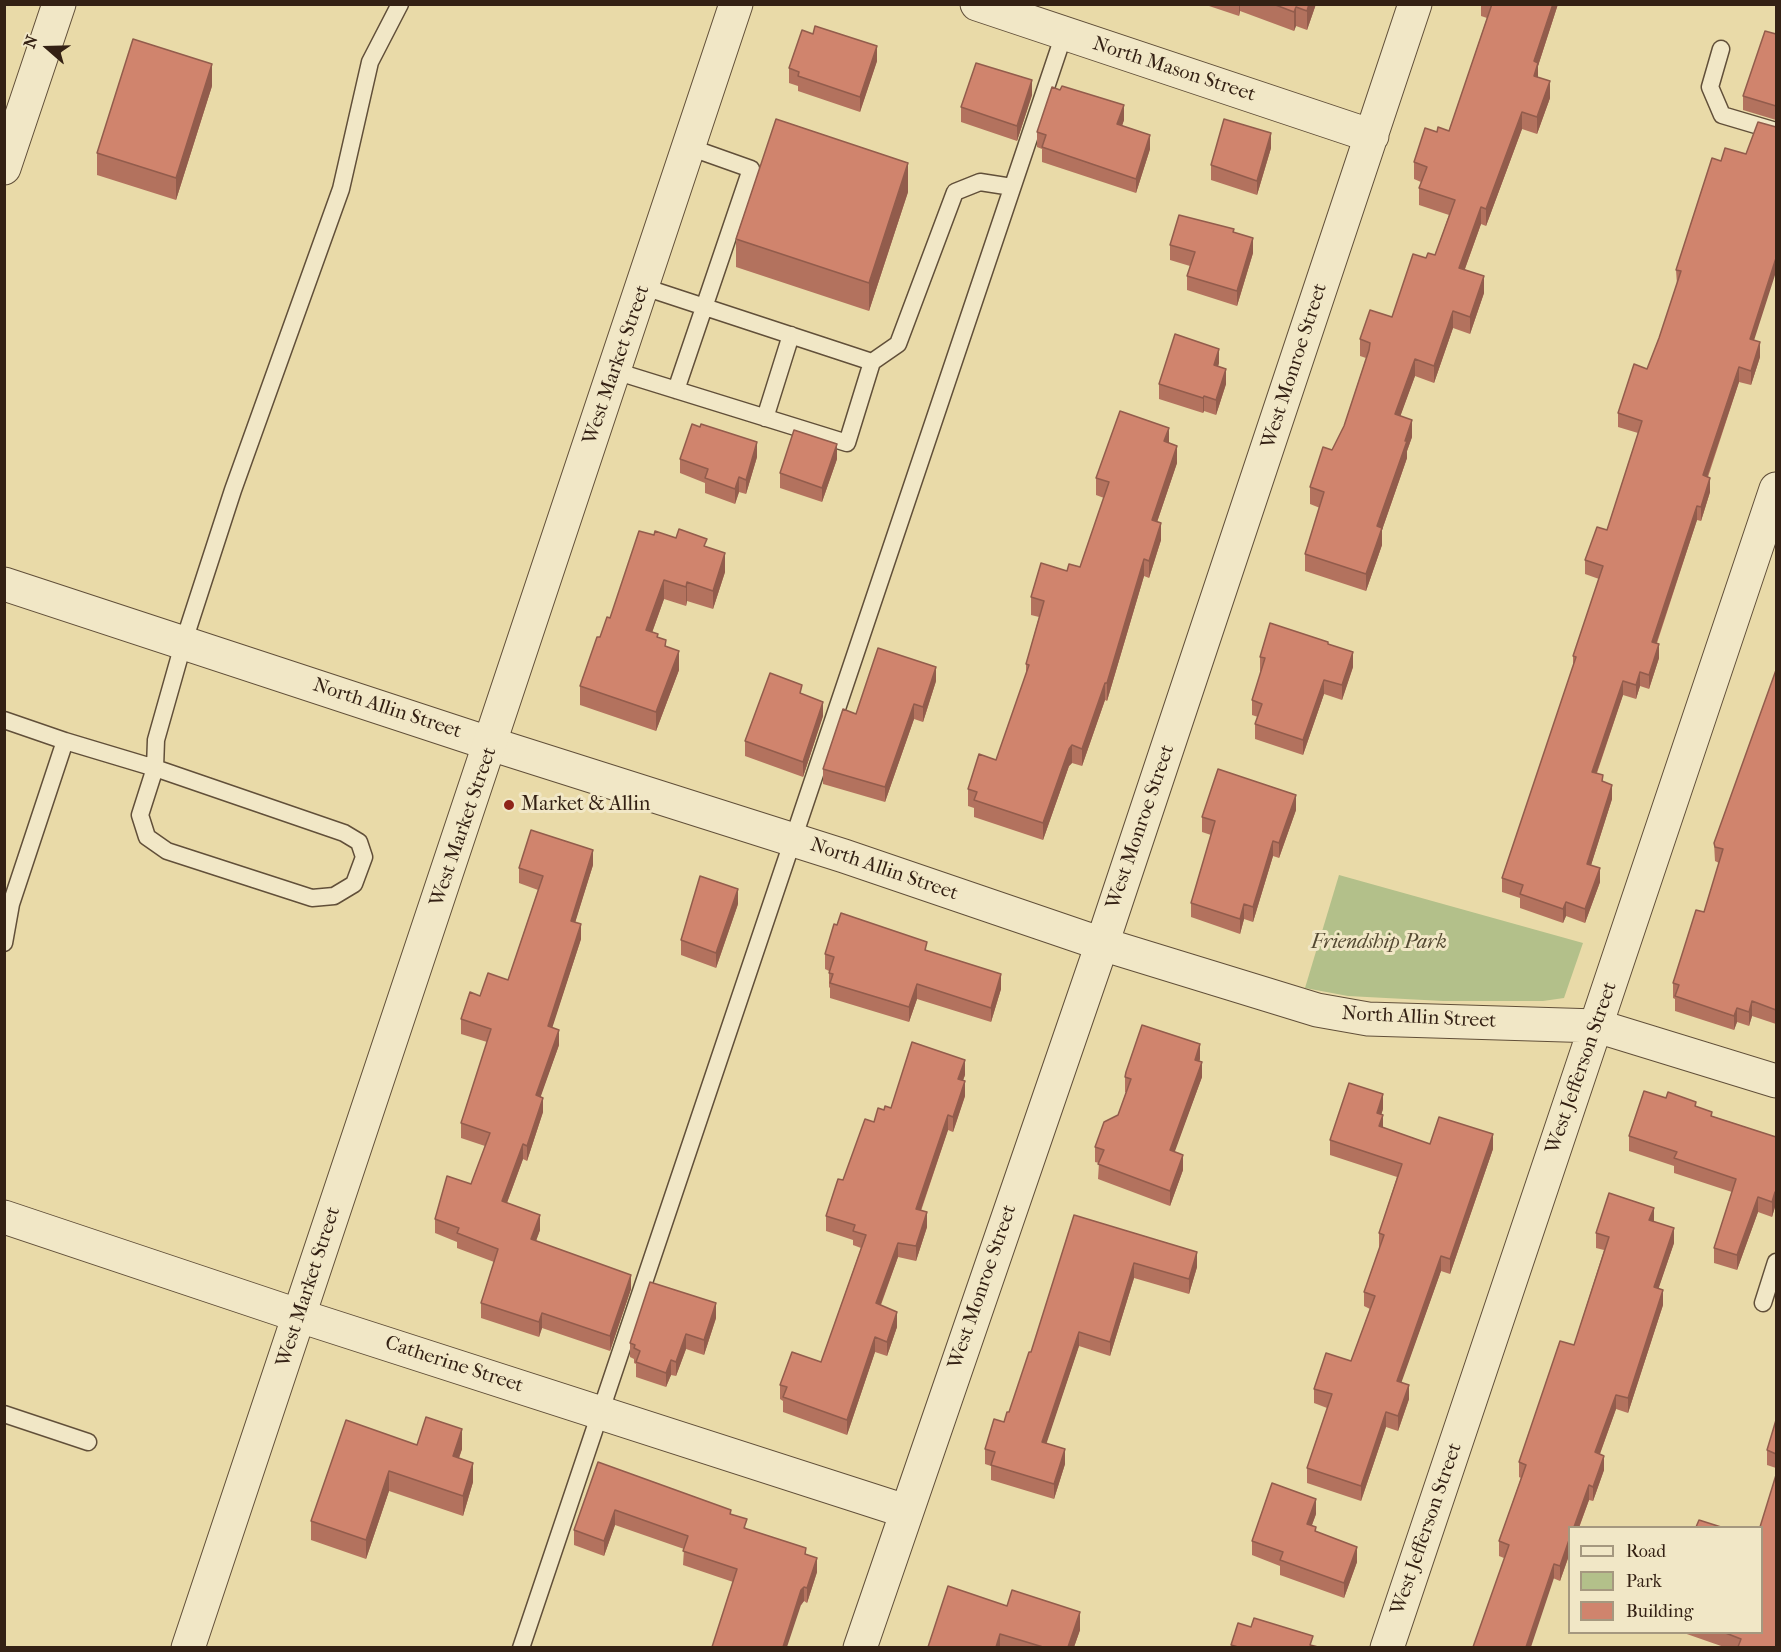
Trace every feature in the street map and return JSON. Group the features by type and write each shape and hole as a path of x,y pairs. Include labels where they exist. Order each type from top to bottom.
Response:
{"street":[{"path":"4,168 59,4"},
{"name":"West Market Street","path":"188,1647 644,288 736,4"},
{"name":"North Mason Street","path":"977,4 1372,136"},
{"name":"West Monroe Street","path":"860,1647 1102,944 1415,4"},
{"name":"West Jefferson Street","path":"1387,1647 1776,489"},
{"name":"North Allin Street","path":"4,584 792,840 1102,944 1317,1011 1368,1019 1597,1026 1776,1081"},
{"name":"Catherine Street","path":"4,1217 300,1316 905,1511"}],"lane":[{"path":"4,720 155,768 344,833 359,842 364,856 354,884 334,896 312,898 167,851 147,837 140,815 155,768 156,740 183,641 233,490 341,189 370,62 400,4"},
{"path":"521,1647 1064,34"},
{"path":"1721,49 1710,87 1722,115 1776,131"},
{"path":"676,390 751,169 689,147"},
{"path":"615,371 847,443 872,362 898,344 955,192 980,182 1012,187"},
{"path":"644,288 872,362"},
{"path":"765,418 791,335"},
{"path":"4,943 8,902 65,741"},
{"path":"1763,1302 1776,1262"},
{"path":"4,1414 88,1442"}],"green space":[{"name":"Friendship Park","path":"1339,875 1583,943 1564,998 1543,1001 1443,1001 1348,996 1305,988"}],"building":[{"path":"1273,4 1309,4 1307,11 1296,7 1294,12"},
{"path":"1492,4 1553,4 1534,61 1538,63 1534,76 1550,81 1537,117 1522,112 1486,209 1481,207 1459,268 1484,276 1470,317 1453,311 1434,366 1415,359 1395,414 1412,420 1405,441 1407,441 1377,526 1382,528 1366,574 1305,554 1324,492 1310,487 1323,447 1332,450 1344,426 1369,350 1370,343 1360,339 1370,310 1392,317 1413,254 1426,258 1428,253 1435,255 1455,200 1419,188 1427,167 1414,162 1425,128 1437,132 1438,127 1449,131"},
{"path":"815,26 877,46 860,97 798,76 799,72 789,68 802,30 813,34"},
{"path":"1765,31 1776,34 1776,106 1743,96"},
{"path":"133,39 212,64 176,178 97,153"},
{"path":"976,63 1032,80 1017,126 961,107"},
{"path":"1062,86 1124,105 1117,124 1150,135 1136,179 1042,147 1046,135 1037,132 1052,87 1060,90"},
{"path":"776,119 908,163 869,283 736,239"},
{"path":"1224,119 1271,133 1257,181 1211,165"},
{"path":"1758,122 1776,127 1776,258 1750,339 1760,342 1751,371 1739,367 1703,475 1710,478 1701,507 1697,506 1652,642 1659,644 1649,675 1640,672 1636,685 1623,681 1592,772 1603,775 1602,781 1612,785 1587,864 1600,868 1585,909 1566,902 1563,909 1520,894 1523,885 1502,878 1576,657 1573,656 1603,566 1585,560 1597,527 1607,530 1642,421 1618,413 1634,364 1647,369 1659,338 1681,271 1676,270 1712,158 1721,161 1725,148 1746,154"},
{"path":"1179,215 1234,229 1233,232 1253,238 1237,291 1187,276 1195,252 1170,245"},
{"path":"1175,334 1219,349 1214,365 1226,369 1216,400 1159,384"},
{"path":"1120,411 1169,428 1164,441 1177,446 1152,520 1161,523 1149,561 1144,559 1107,683 1105,683 1082,749 1072,745 1069,749 1043,823 974,800 977,792 968,789 979,754 996,760 1029,665 1026,664 1044,601 1031,597 1041,563 1067,571 1069,564 1080,567 1109,482 1096,478"},
{"path":"692,424 700,427 701,424 757,442 746,480 739,477 735,489 705,478 708,469 680,459"},
{"path":"794,430 837,444 822,488 780,473"},
{"path":"679,529 707,539 704,546 725,553 713,591 687,582 686,587 664,580 646,630 666,640 665,646 679,651 656,712 580,686 597,637 600,637 607,617 610,618 639,531 654,535 655,531 676,538"},
{"path":"1270,623 1353,652 1342,685 1324,680 1303,740 1255,724 1262,704 1252,700 1265,658 1260,657"},
{"path":"878,648 936,667 923,707 914,704 885,787 823,769 843,709 856,714"},
{"path":"1776,670 1776,1010 1752,1001 1749,1012 1737,1008 1734,1016 1675,996 1679,985 1673,983 1696,910 1704,912 1723,849 1715,847 1714,843"},
{"path":"770,673 802,685 800,693 823,702 803,762 745,741"},
{"path":"1218,769 1296,795 1279,843 1273,841 1253,907 1244,904 1240,919 1191,903 1215,821 1202,817"},
{"path":"531,830 593,850 571,921 581,924 548,1026 559,1030 536,1095 543,1098 527,1146 523,1144 502,1201 540,1215 531,1239 631,1275 610,1336 542,1313 539,1322 481,1303 498,1249 457,1233 459,1228 435,1219 447,1176 471,1184 490,1133 461,1123 491,1029 461,1019 470,992 480,996 488,973 508,980 543,876 519,868"},
{"path":"700,876 738,889 716,953 681,940"},
{"path":"841,913 927,942 925,950 1001,974 991,1008 917,984 909,1007 830,983 833,974 829,973 834,957 825,954 834,924 837,925"},
{"path":"1142,1025 1200,1044 1195,1060 1202,1062 1170,1150 1183,1155 1170,1191 1098,1164 1104,1150 1095,1147 1104,1122 1118,1115 1131,1079 1125,1077 1126,1072"},
{"path":"912,1042 965,1060 958,1079 965,1081 953,1117 948,1115 916,1209 927,1212 916,1246 898,1243 876,1303 897,1312 887,1342 875,1337 847,1420 783,1397 787,1387 780,1385 792,1352 821,1362 866,1235 853,1231 855,1225 826,1216 838,1179 843,1180 865,1119 874,1122 878,1108 884,1110 885,1106 891,1108"},
{"path":"1349,1083 1383,1094 1377,1113 1383,1115 1379,1126 1430,1144 1439,1117 1493,1134 1450,1259 1441,1256 1397,1381 1409,1385 1398,1416 1386,1412 1361,1486 1307,1468 1332,1394 1314,1389 1326,1353 1351,1361 1375,1296 1364,1292 1384,1235 1379,1233 1402,1164 1330,1140"},
{"path":"1644,1091 1666,1098 1668,1092 1696,1102 1695,1106 1712,1112 1711,1116 1776,1137 1776,1192 1772,1202 1758,1197 1737,1255 1714,1248 1736,1179 1674,1158 1677,1152 1629,1136"},
{"path":"1609,1193 1654,1208 1649,1220 1674,1228 1654,1287 1663,1290 1628,1398 1616,1395 1595,1452 1604,1456 1593,1487 1589,1485 1574,1526 1568,1526 1568,1543 1560,1566 1554,1564 1526,1647 1473,1647 1509,1545 1499,1541 1526,1465 1519,1462 1560,1341 1574,1345 1609,1237 1596,1233"},
{"path":"1074,1215 1197,1252 1189,1279 1134,1263 1110,1342 1079,1332 1042,1442 1065,1449 1054,1484 991,1465 995,1452 985,1449 994,1419 1004,1422 1009,1412 1029,1352 1031,1352"},
{"path":"650,1282 716,1303 704,1340 686,1334 676,1362 671,1360 666,1373 636,1362 640,1351 630,1343"},
{"path":"426,1417 462,1429 453,1456 473,1463 463,1496 389,1471 366,1540 311,1521 346,1420 417,1445"},
{"path":"1776,1420 1776,1454 1767,1450"},
{"path":"598,1462 731,1510 730,1514 747,1519 744,1528 806,1548 805,1554 817,1558 807,1588 804,1587 801,1590 783,1647 712,1647 737,1569 683,1551 688,1536 615,1510 604,1541 574,1530"},
{"path":"1776,1475 1776,1647 1738,1647 1741,1639 1728,1634 1763,1634 1763,1526 1760,1526"},
{"path":"1272,1483 1316,1499 1307,1524 1316,1527 1315,1531 1357,1547 1344,1583 1280,1560 1283,1552 1252,1541"},
{"path":"1699,1520 1718,1526 1696,1526"},
{"path":"948,1586 1007,1606 1012,1590 1080,1612 1068,1647 1043,1647 1000,1634 996,1647 928,1647"},
{"path":"1254,1618 1313,1636 1310,1645 1318,1647 1238,1647 1231,1645 1238,1623 1251,1627"}],"place":[{"name":"Market & Allin","path":"509,805"}]}
